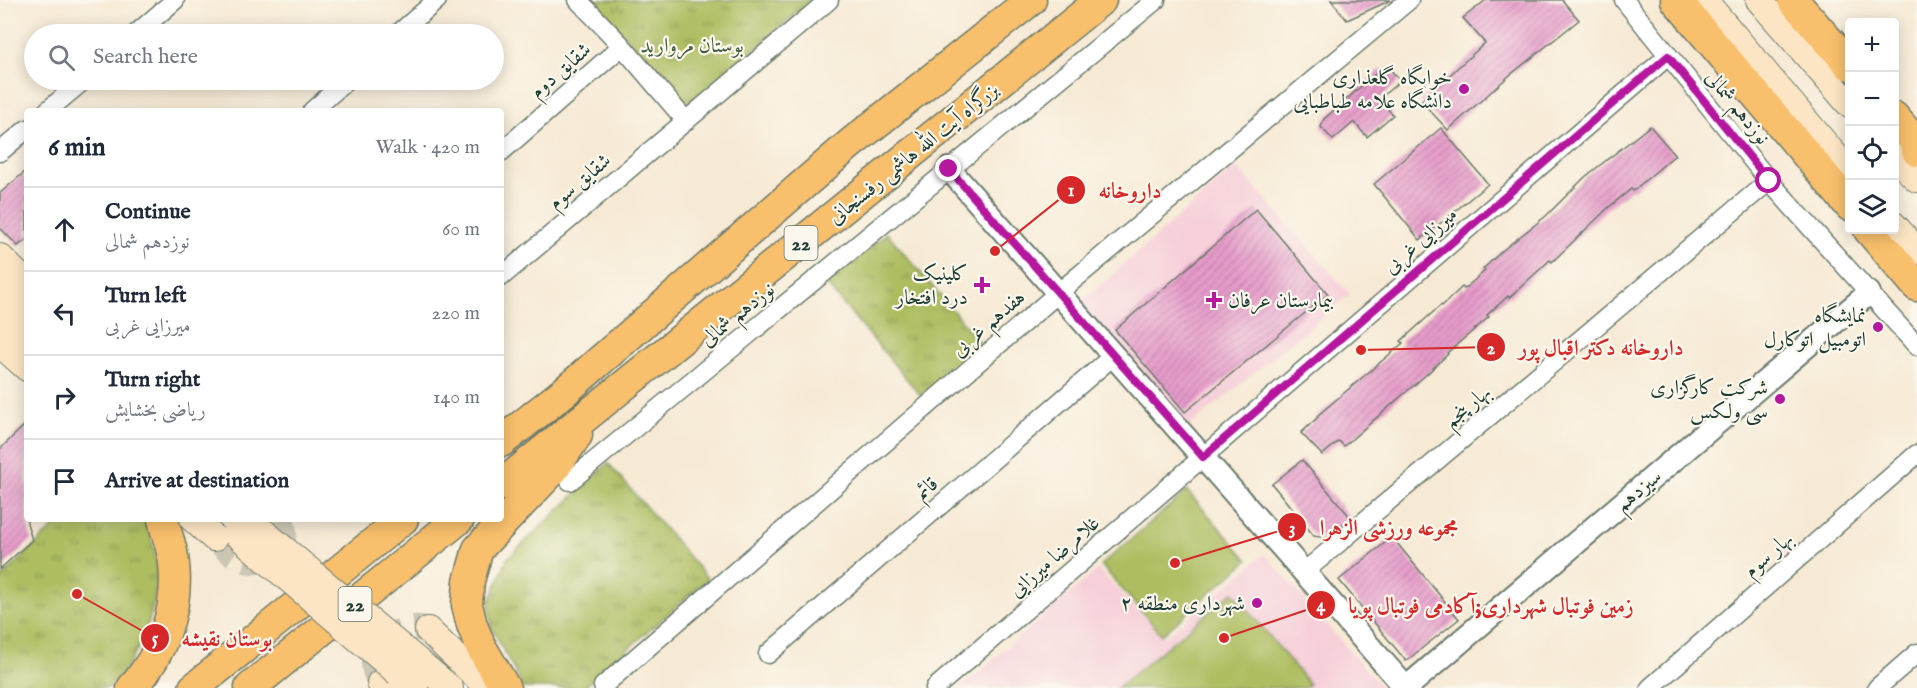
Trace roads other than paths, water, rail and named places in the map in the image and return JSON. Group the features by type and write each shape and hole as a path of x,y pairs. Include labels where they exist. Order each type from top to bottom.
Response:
{"highway":[{"name":"22","path":"504,440 564,392 850,144 1031,0"},
{"name":"بزرگراه آیت الله هاشمی رفسنجانی","path":"504,483 1101,0"},
{"path":"1676,0 1845,200"},
{"path":"1793,0 1845,59"},
{"path":"1899,123 1913,139 1903,156"},
{"path":"1872,234 1917,286"},
{"path":"504,522 553,470 596,408"},
{"path":"132,688 158,653 173,604 174,563 164,522"},
{"name":"22","path":"194,688 399,522"},
{"name":"22","path":"250,688 455,522"},
{"path":"504,522 478,549 469,580 467,605 480,645 505,688"}],"main road":[{"path":"1704,0 1845,167"},
{"path":"1759,0 1845,99"},
{"path":"1903,156 1917,180"},
{"path":"1899,231 1917,251"},
{"path":"0,256 24,281"},
{"path":"0,285 24,311"},
{"path":"0,316 24,340"},
{"path":"0,344 24,365"},
{"path":"213,522 233,525 398,678 450,688"},
{"path":"428,630 488,688"}],"street":[{"path":"147,24 175,0"},
{"path":"409,24 437,0"},
{"path":"578,0 622,46 686,121"},
{"name":"شقایق سوم","path":"504,274 829,0"},
{"name":"نوزدهم شمالی","path":"570,481 1156,0"},
{"name":"هفدهم غربی","path":"603,686 1058,293 1409,0"},
{"name":"نوزدهم شمالی","path":"1624,0 1769,181 1917,346"},
{"name":"شقایق دوم","path":"504,149 622,46"},
{"name":"میرزایی غربی","path":"1203,457 1668,56"},
{"path":"51,108 72,90"},
{"path":"315,108 336,90"},
{"path":"0,152 24,132"},
{"path":"949,169 1406,688"},
{"name":"بهار پنجم","path":"1304,572 1769,181"},
{"name":"سیزدهم","path":"1406,688 1869,293"},
{"name":"قائم","path":"768,654 1113,356"},
{"name":"بهار سوم","path":"1650,688 1917,454"},
{"name":"غلامرضا میرزایی","path":"935,688 1203,457"},
{"path":"1877,688 1917,653"}],"tunnel":[{"path":"214,538 241,558 257,560 275,550 279,545 284,533 282,522"},
{"path":"380,683 374,664 375,656 385,641 411,628 428,630"}],"place":[{"name":"خوابگاه گلعذاری دانشگاه علامه طباطبایی","path":"1464,89"},
{"name":"داروخانه","path":"995,251"},
{"name":"کلینیک درد افتخار","path":"982,285"},
{"name":"بیمارستان عرفان","path":"1214,300"},
{"name":"نمایشگاه اتومبیل اتوکارل","path":"1878,327"},
{"name":"داروخانه دکتر اقبال پور","path":"1361,350"},
{"name":"شرکت کارگزاری سی ولکس","path":"1780,399"},
{"name":"مجموعه ورزشی الزهرا","path":"1175,563"},
{"name":"بوستان نقیشه","path":"77,594"},
{"name":"شهرداری منطقه ۲","path":"1257,603"},
{"name":"زمین فوتبال شهرداری;آکادمی فوتبال پویا","path":"1224,638"}],"park label":[{"name":"بوستان مروارید","path":"692,45"}]}
